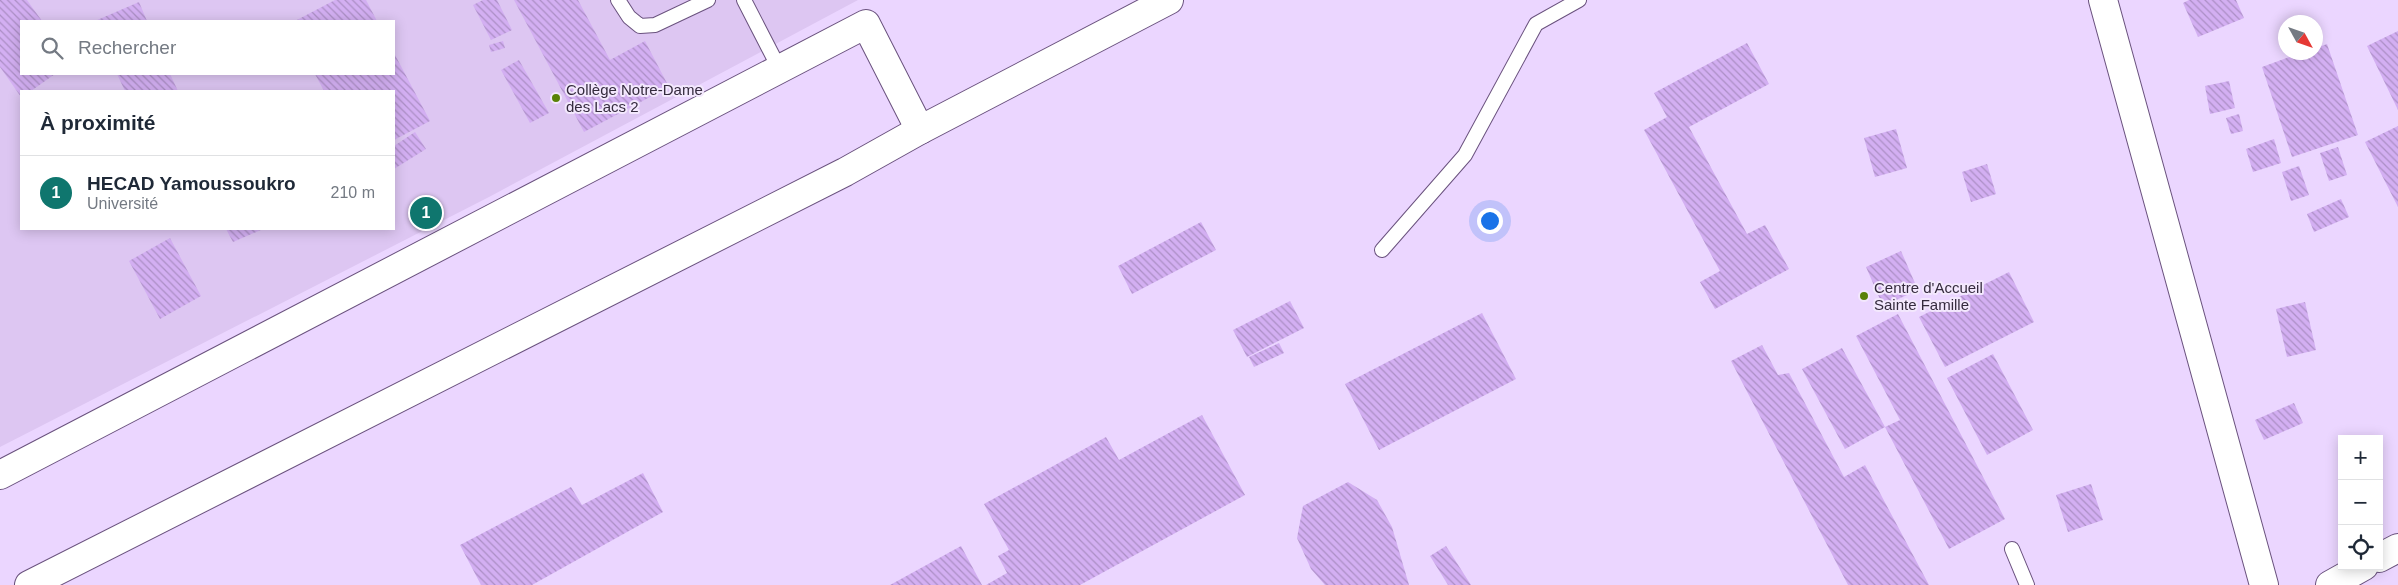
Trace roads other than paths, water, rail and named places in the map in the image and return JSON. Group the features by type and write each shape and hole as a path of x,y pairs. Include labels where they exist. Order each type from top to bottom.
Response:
{"street":[{"path":"28,585 845,172 920,130 1169,0"},
{"path":"2103,0 2264,585"},
{"path":"0,475 866,24 920,130"},
{"path":"2383,556 2398,548"},
{"path":"2330,585 2357,570"}],"lane":[{"path":"618,0 629,17 640,26 655,25 708,0"},
{"path":"744,0 780,70"},
{"path":"1382,250 1465,155 1536,24 1579,0"},
{"path":"2012,549 2027,585"}],"place":[{"name":"Collège Notre-Dame des Lacs 2","path":"556,98"},
{"name":"HECAD Yamoussoukro","path":"426,213"},
{"name":"Centre d'Accueil Sainte Famille","path":"1864,296"}]}
